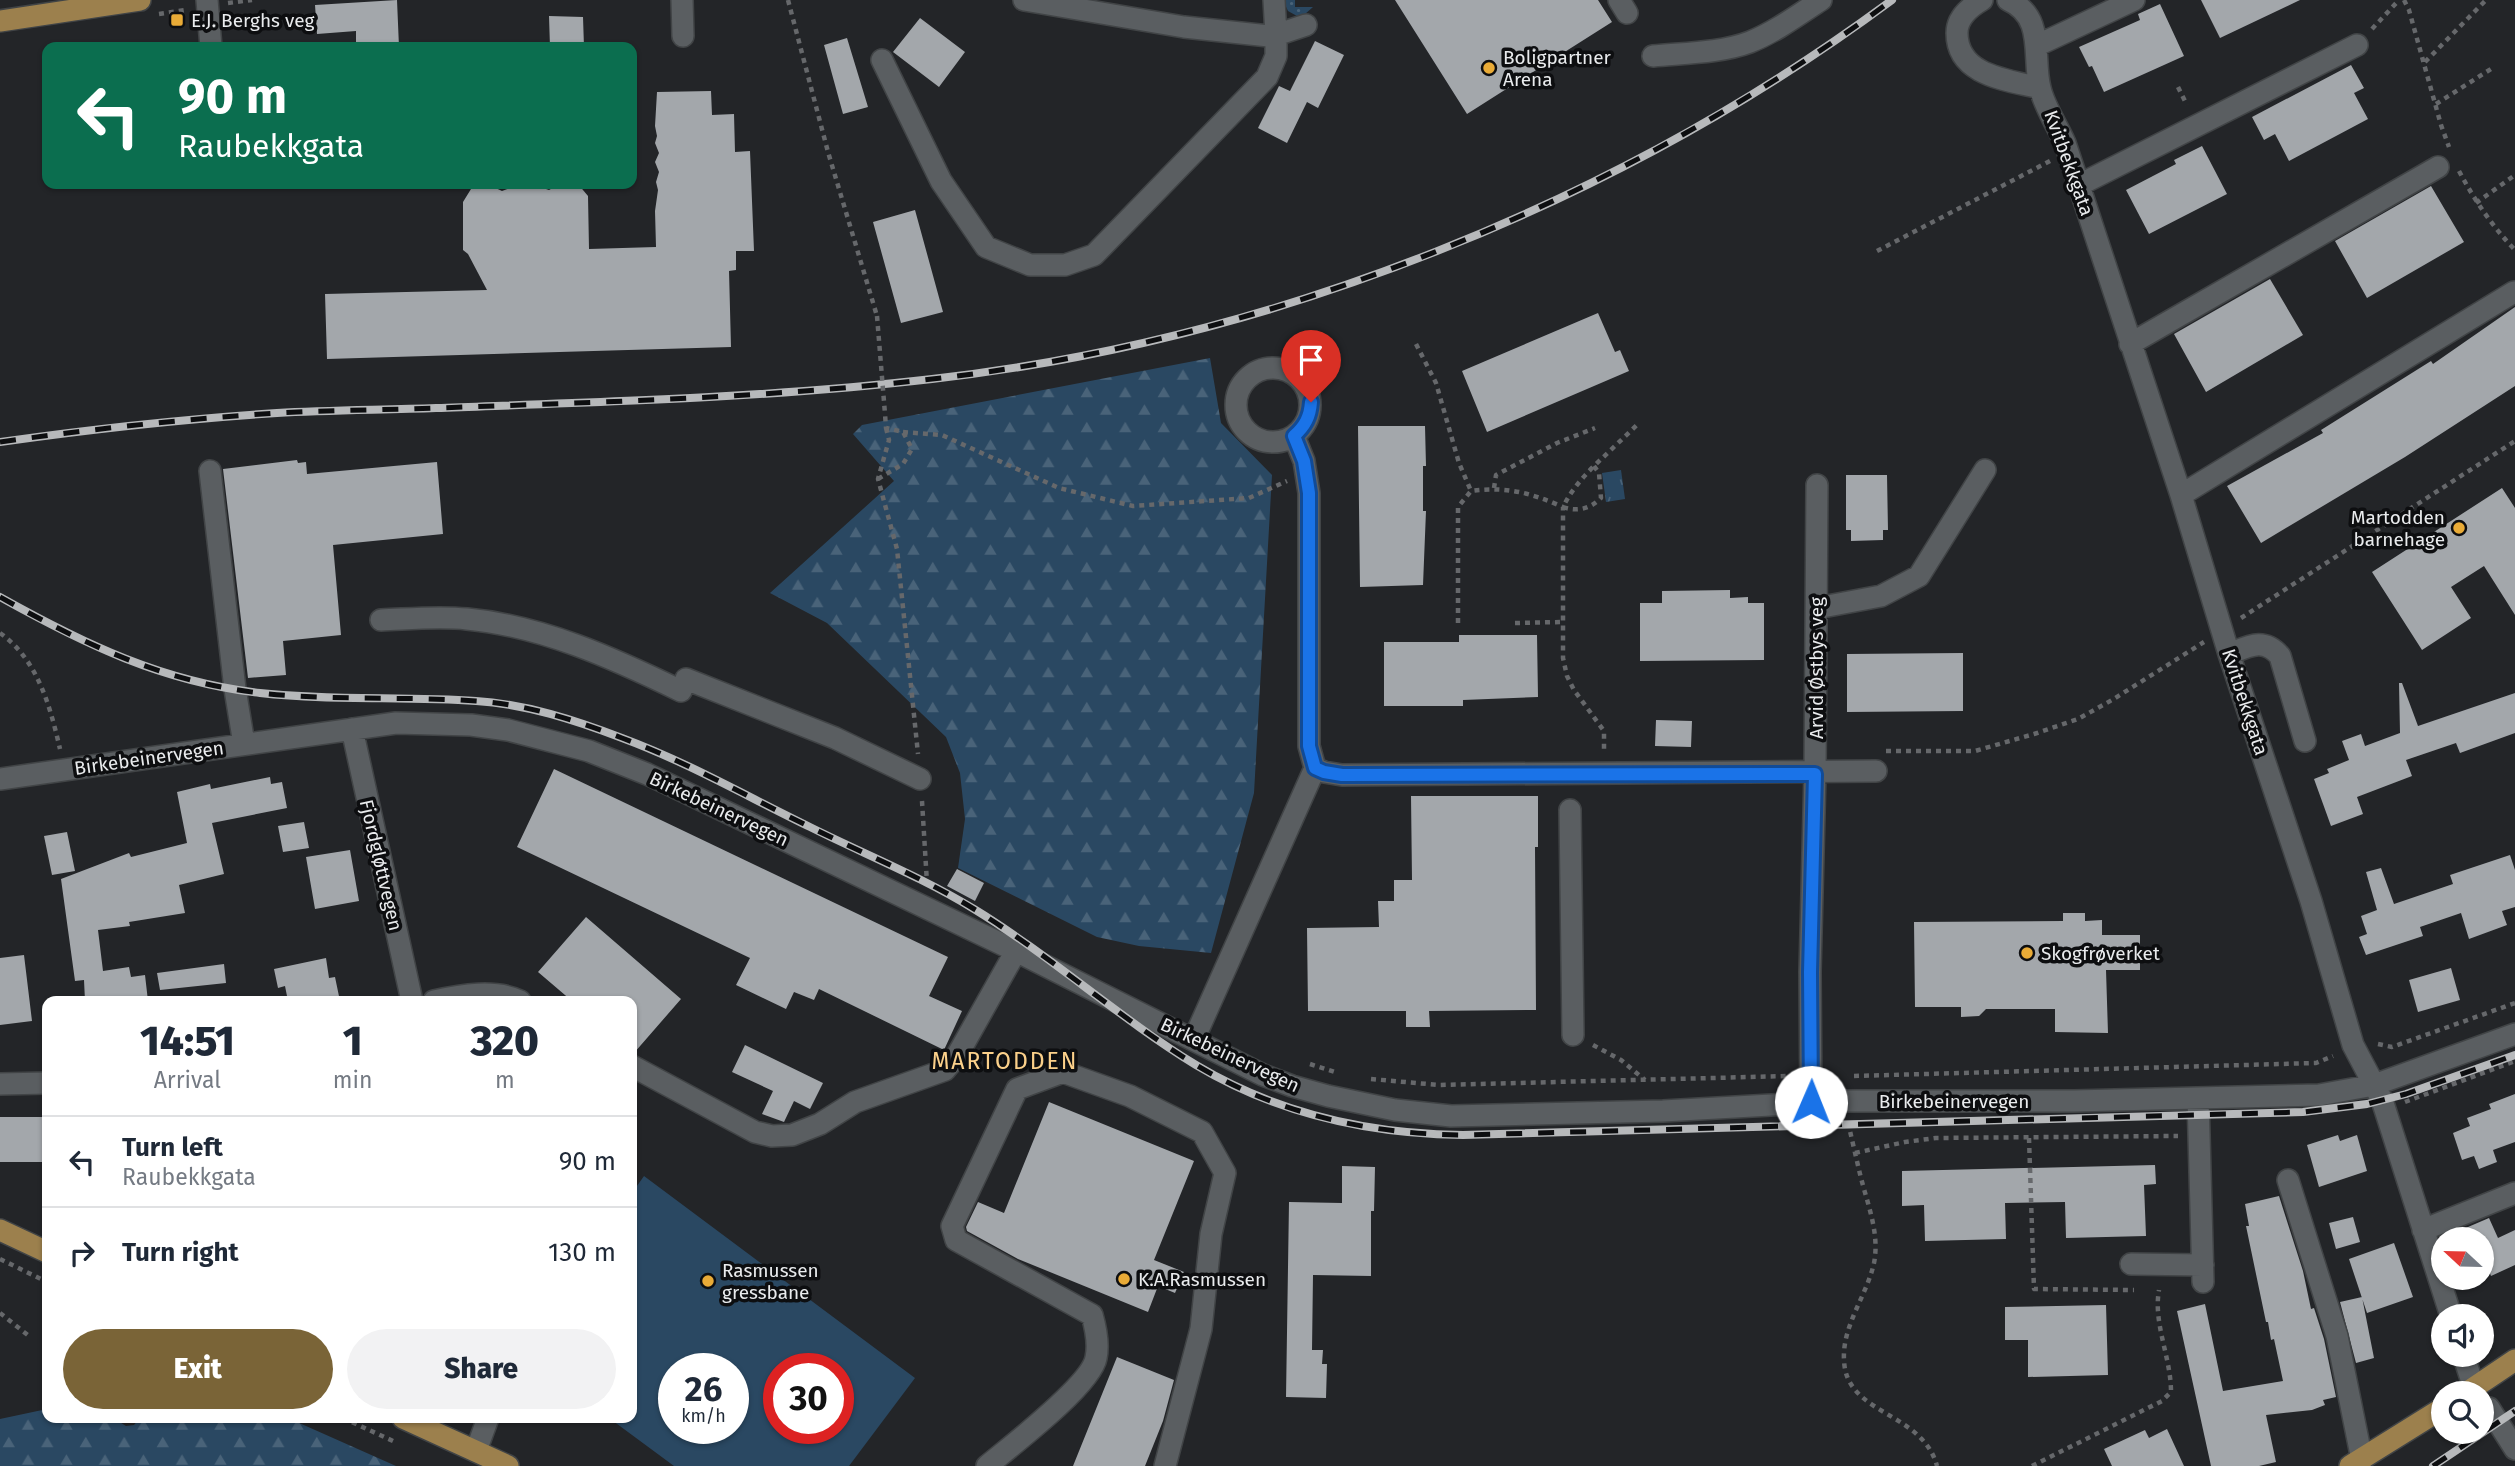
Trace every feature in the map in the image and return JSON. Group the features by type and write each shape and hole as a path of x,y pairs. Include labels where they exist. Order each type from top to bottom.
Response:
{"main road":[{"path":"0,21 78,5 141,0"},
{"path":"0,1230 42,1250"},
{"path":"2485,1381 2515,1360"},
{"path":"2356,1463 2431,1416"},
{"path":"414,1423 508,1466"}],"street":[{"path":"207,0 211,42"},
{"path":"682,0 683,36"},
{"path":"1024,0 1184,27 1276,35 1306,25"},
{"path":"882,60 941,181 986,247 1030,265 1065,265 1094,255 1267,77 1276,56 1274,0"},
{"path":"1653,56 1749,43 1782,26 1821,0"},
{"path":"1982,0 1965,12 1957,31 1959,48 1968,63 1993,76 2040,88 2038,46 2022,8 2008,0"},
{"path":"2038,46 2134,0"},
{"path":"2079,185 2094,180 2357,45"},
{"name":"Kvitbekkgata","path":"2040,88 2068,152 2079,185 2311,901 2353,1045 2385,1109 2447,1304"},
{"path":"2130,344 2449,163"},
{"path":"2180,495 2514,292"},
{"path":"1194,1039 1315,768 1309,746 1309,493 1304,461 1294,436"},
{"path":"1817,608 1881,596 1919,576 1984,470"},
{"path":"210,471 234,689 244,744"},
{"name":"Arvid Østbys veg","path":"1811,1102 1810,972 1815,774 1817,485"},
{"path":"381,620 465,618 554,636 835,738 920,779"},
{"path":"2229,654 2263,643 2272,647 2280,656 2305,741"},
{"name":"Birkebeinervegen","path":"0,779 396,723 471,725 535,735 589,751 647,774 1016,951 1263,1075 1301,1089 1395,1110 1451,1116 1663,1111 1811,1102 2319,1095 2374,1086 2515,1034"},
{"name":"Fjordgløttvegen","path":"352,729 411,996"},
{"path":"1315,768 1342,775 1815,774 1879,761"},
{"path":"1570,810 1573,1035"},
{"path":"637,1069 746,1128 772,1136 792,1135 820,1124 855,1102 945,1070 958,1054 1016,951"},
{"path":"470,996 492,996"},
{"path":"987,1466 1079,1385 1096,1360 1097,1334 1092,1315 956,1240 952,1226 1017,1089 1063,1072 1130,1096 1202,1132 1225,1173 1211,1234 1201,1329 1165,1466"},
{"path":"0,1084 42,1083"},
{"path":"2131,1264 2203,1273 2198,1098"},
{"path":"2288,1180 2337,1336 2356,1463"},
{"path":"2423,1230 2515,1192"},
{"path":"2494,1416 2515,1449"},
{"path":"476,1451 486,1423"}],"path":[{"path":"788,0 828,152 877,316 889,440 878,479 897,549 920,779 927,884 923,906"},
{"path":"2357,45 2401,0 2409,10 2425,63 2449,163 2494,228 2515,250"},
{"path":"2425,63 2486,0"},
{"path":"2435,104 2494,67"},
{"path":"1877,251 2068,152"},
{"path":"2476,203 2515,175"},
{"path":"1416,344 1436,383 1459,463 1471,491"},
{"path":"1604,752 1604,731 1574,690 1563,658 1563,507 1571,492 1594,466 1638,424"},
{"path":"886,428 942,435 1059,488 1133,506 1249,498 1284,482 1307,476"},
{"path":"1494,488 1496,475 1558,443 1595,428"},
{"path":"878,479 903,464 912,449 904,432"},
{"path":"1879,761 1975,751 2078,719 2222,631 2515,440"},
{"path":"1458,624 1458,507 1471,491 1494,488 1526,493 1571,510 1592,507 1601,498 1599,473 1594,466"},
{"path":"1515,623 1562,622"},
{"path":"0,634 12,642 27,660 48,701 64,770"},
{"path":"1590,752 1617,752"},
{"path":"2370,1041 2392,1046 2515,1003"},
{"path":"1573,1035 1621,1060 1645,1080"},
{"path":"1853,1076 2316,1063 2335,1054"},
{"path":"2385,1109 2515,1062"},
{"path":"1310,1064 1348,1076"},
{"path":"1361,1078 1439,1085 1790,1076"},
{"path":"1845,1114 1876,1236 1874,1263 1850,1324 1844,1351 1845,1370 1851,1387 1867,1401 1914,1430 1927,1444 1937,1466"},
{"path":"1855,1153 1936,1138 2199,1136"},
{"path":"2028,1138 2034,1289 2145,1290"},
{"path":"0,1259 42,1280"},
{"path":"2032,1466 2162,1401 2171,1392 2171,1376 2156,1307 2159,1290 2203,1273"},
{"path":"0,1313 29,1336"}],"green space":[{"path":"1283,0 1295,0 1295,7 1313,7 1305,14 1297,16 1288,11"},
{"path":"1210,358 1221,423 1272,475 1254,793 1211,953 1139,946 1097,937 958,868 965,819 960,773 946,737 827,623 770,593 894,481 853,434 862,425"},
{"path":"1621,470 1625,499 1606,502 1602,473"},
{"name":"Rasmussen gressbane","path":"644,1176 915,1378 849,1466 674,1466 616,1423 637,1423 637,1186"},
{"path":"42,1410 42,1423 121,1423 126,1426 136,1423 299,1423 396,1466 0,1466 0,1419"}],"building":[{"path":"397,0 399,42 356,42 356,31 317,34 315,5"},
{"name":"Boligpartner Arena","path":"1395,0 1598,0 1612,22 1467,114"},
{"path":"2201,0 2300,0 2220,38"},
{"path":"2160,4 2184,56 2104,92 2092,66 2089,67 2079,47 2140,20 2138,14"},
{"path":"549,16 583,17 584,42 550,42"},
{"path":"920,18 965,52 939,87 893,52"},
{"path":"847,38 868,107 843,114 824,45"},
{"path":"1315,41 1344,55 1318,108 1307,102 1287,143 1258,128 1279,86 1290,91"},
{"path":"2351,65 2364,88 2354,93 2368,119 2289,161 2275,134 2264,140 2252,117"},
{"path":"711,91 712,115 734,114 735,152 750,151 754,251 736,251 736,270 729,271 731,347 327,359 325,294 487,290 468,254 463,250 463,202 471,189 582,189 588,196 589,249 656,247 656,182 659,172 655,162 659,153 655,143 657,92"},
{"path":"2202,146 2227,194 2149,234 2126,190 2176,164 2174,160"},
{"path":"2431,186 2464,242 2367,298 2335,241"},
{"path":"915,210 943,312 901,323 873,222"},
{"path":"2270,279 2303,335 2206,392 2174,334"},
{"path":"2515,307 2515,386 2405,457 2261,543 2227,486 2323,433 2321,430 2431,361 2433,364"},
{"path":"1598,313 1615,352 1620,350 1629,371 1487,432 1462,371"},
{"path":"1358,426 1425,426 1423,585 1360,587"},
{"path":"297,460 298,463 306,462 307,474 437,462 443,534 333,545 341,635 283,641 286,675 248,678 223,469"},
{"path":"1846,475 1887,475 1888,530 1883,530 1883,540 1851,541 1851,530 1846,530"},
{"path":"2502,488 2515,508 2515,615 2484,566 2451,587 2471,618 2422,650 2372,572"},
{"path":"1730,590 1730,598 1748,597 1748,603 1764,603 1764,660 1640,661 1640,603 1662,603 1662,591"},
{"path":"1459,635 1537,635 1538,697 1463,700 1463,706 1384,706 1384,642 1459,642"},
{"path":"1963,653 1963,711 1847,712 1847,654"},
{"path":"2399,683 2402,683 2418,726 2515,693 2515,733 2460,753 2456,743 2406,760 2412,776 2357,797 2363,814 2331,826 2314,779 2329,773 2327,769 2349,760 2342,741 2361,734 2365,746 2400,733"},
{"path":"1656,720 1692,721 1691,747 1655,746"},
{"path":"554,769 948,957 929,996 962,1011 944,1050 819,989 814,1000 794,992 786,1009 736,985 750,958 517,847"},
{"path":"270,777 271,784 282,782 287,808 212,823 224,874 179,885 185,913 129,922 130,926 98,930 103,971 129,967 131,977 145,975 147,996 85,996 84,980 75,981 61,879 129,853 131,857 187,843 177,792 210,784 211,789"},
{"path":"1411,796 1538,796 1538,847 1535,847 1536,1010 1429,1011 1430,1027 1406,1027 1406,1011 1308,1011 1307,928 1379,927 1378,901 1394,901 1394,880 1412,880"},
{"path":"304,822 309,848 283,852 278,826"},
{"path":"67,832 75,871 52,875 44,836"},
{"path":"350,850 359,901 315,909 306,857"},
{"path":"2510,855 2515,870 2515,907 2502,911 2507,925 2469,939 2461,913 2420,927 2423,936 2366,955 2359,937 2367,934 2361,916 2377,910 2366,872 2381,868 2394,904 2453,884 2450,875"},
{"path":"957,869 984,883 975,901 947,886"},
{"name":"Skogfrøverket","path":"2063,913 2085,913 2085,921 2102,920 2102,935 2140,935 2140,970 2106,970 2108,1033 2055,1032 2055,1009 1986,1009 1979,1016 1961,1017 1961,1007 1915,1007 1914,922 2063,921"},
{"path":"586,917 681,999 637,1050 637,996 566,996 538,972"},
{"path":"24,955 32,1021 0,1025 0,958"},
{"path":"326,958 329,978 335,977 339,996 287,996 285,986 278,988 274,969"},
{"path":"224,964 226,983 160,990 157,973"},
{"path":"2451,968 2460,1000 2418,1012 2409,980"},
{"path":"745,1045 823,1083 810,1109 794,1101 784,1122 762,1114 773,1091 732,1072"},
{"path":"2515,1094 2515,1142 2493,1150 2497,1162 2479,1169 2474,1156 2462,1160 2453,1133 2470,1126 2467,1118 2491,1109 2489,1104"},
{"name":"K.A.Rasmussen","path":"1049,1102 1194,1161 1154,1260 1184,1272 1175,1293 1158,1286 1148,1312 1018,1259 967,1231 966,1227 978,1202 1004,1213"},
{"path":"0,1117 42,1117 42,1162 0,1162"},
{"path":"2338,1135 2340,1141 2357,1135 2367,1171 2319,1187 2307,1145"},
{"path":"2155,1165 2156,1184 2144,1185 2146,1236 2066,1238 2065,1202 2005,1203 2006,1239 1925,1241 1924,1205 1902,1206 1902,1171"},
{"path":"1342,1166 1375,1167 1374,1211 1371,1211 1371,1276 1313,1275 1312,1350 1323,1350 1322,1364 1327,1364 1326,1398 1286,1397 1289,1202 1342,1203"},
{"path":"2279,1196 2303,1271 2311,1309 2314,1308 2324,1339 2336,1397 2323,1400 2325,1405 2312,1410 2266,1415 2276,1462 2259,1466 2211,1466 2177,1311 2205,1304 2223,1391 2283,1381 2274,1339 2271,1340 2266,1322 2246,1226 2249,1226 2245,1204"},
{"path":"2353,1217 2360,1242 2336,1249 2329,1223"},
{"path":"2489,1218 2493,1227 2468,1227"},
{"path":"2494,1229 2498,1238 2515,1230 2515,1265 2494,1275"},
{"path":"2394,1243 2413,1297 2367,1313 2349,1259"},
{"path":"2362,1297 2374,1358 2356,1363 2340,1302"},
{"path":"2106,1305 2108,1375 2028,1377 2028,1340 2005,1340 2005,1307"},
{"path":"1117,1357 1174,1380 1163,1421 1145,1466 1073,1466"},
{"path":"2167,1429 2184,1466 2112,1466 2104,1449 2145,1430 2149,1438"}],"railway":[{"path":"0,442 138,425 277,413 560,404 808,391 932,379 1059,360 1186,332 1312,296 1436,251 1557,199 1674,140 1786,73 1892,0"},
{"path":"0,597 62,630 125,658 157,670 224,688 341,698 495,703 550,714 646,747 954,897 1002,927 1168,1047 1227,1082 1291,1108 1358,1125 1393,1131 1463,1135 2303,1112 2367,1104 2406,1094 2515,1055"},
{"path":"2433,1466 2515,1411"}],"place":[{"name":"E.J. Berghs veg","path":"177,20"},
{"name":"Boligpartner Arena","path":"1489,68"},
{"name":"Martodden barnehage","path":"2459,528"},
{"name":"Skogfrøverket","path":"2027,953"},
{"name":"K.A.Rasmussen","path":"1124,1279"},
{"name":"Rasmussen gressbane","path":"708,1281"}],"district":[{"name":"MARTODDEN","path":"1005,1061"}],"route":[{"path":"1311,402 1310,415 1304,427 1294,436 1304,461 1309,493 1309,746 1315,768 1342,775 1815,774 1810,972 1811,1102"}]}
